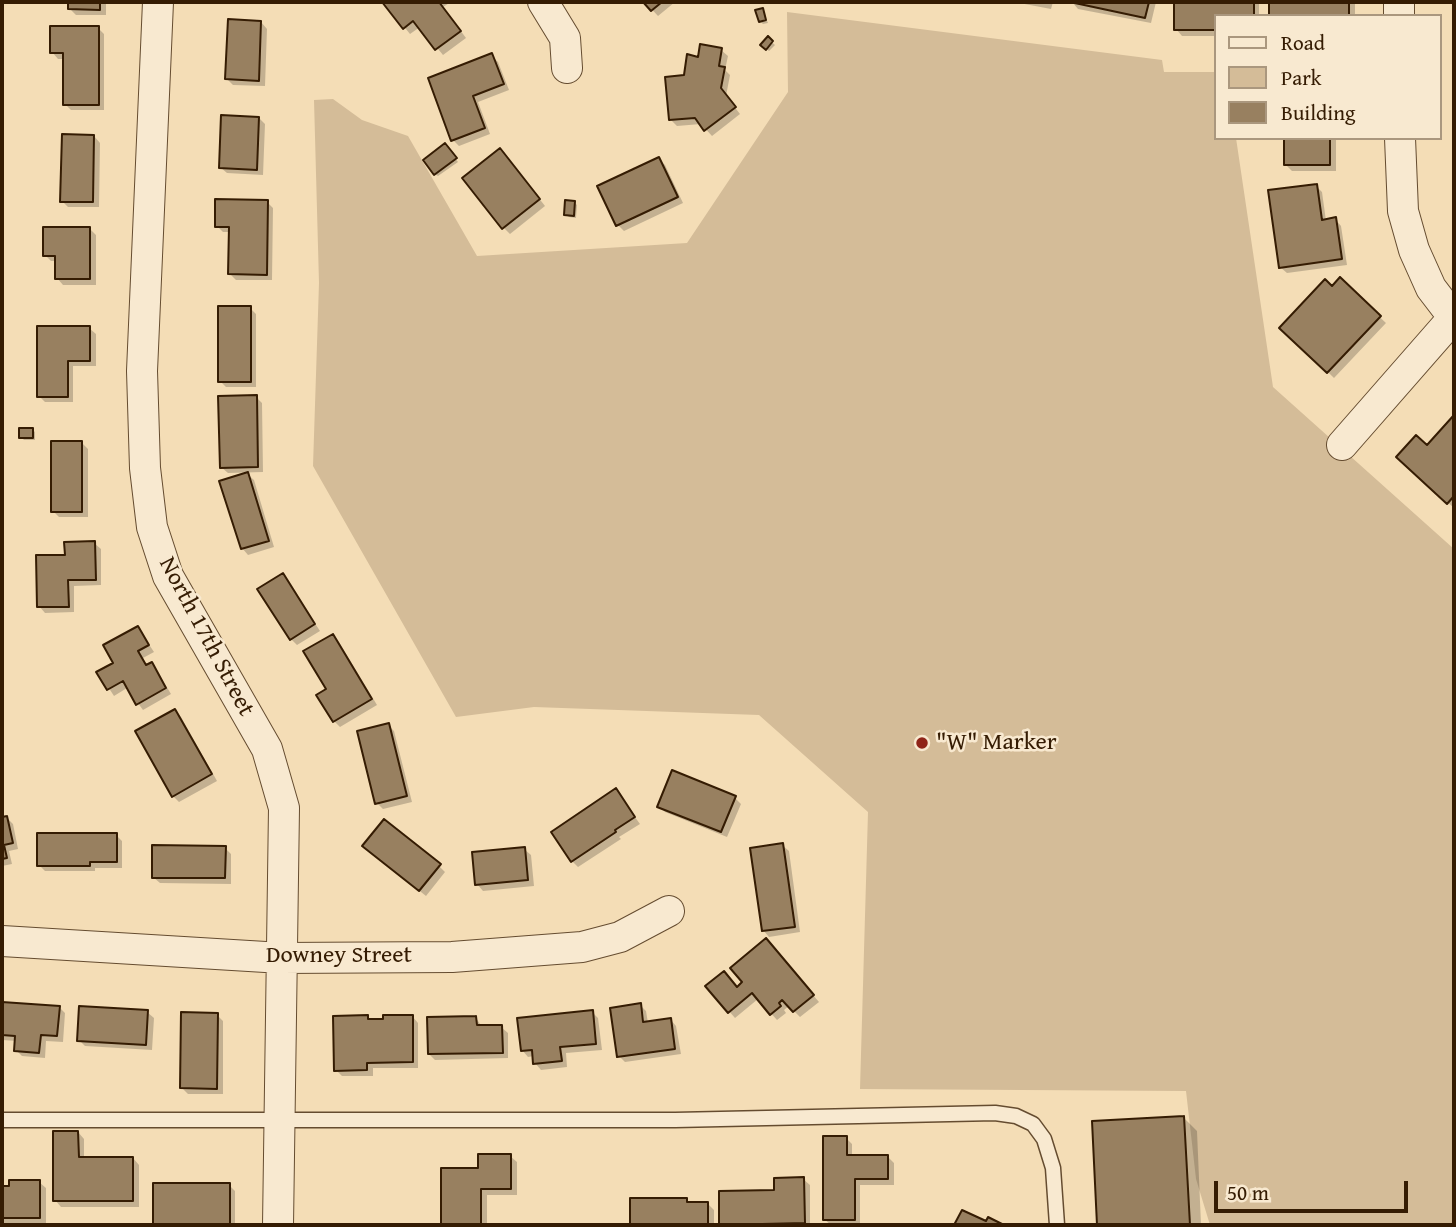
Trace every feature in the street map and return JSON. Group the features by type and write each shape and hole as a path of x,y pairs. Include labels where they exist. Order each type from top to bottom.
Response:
{"street":[{"name":"North 17th Street","path":"158,2 142,371 145,468 152,527 168,576 267,749 284,808 278,1225"},
{"path":"543,2 565,38 567,68"},
{"path":"1342,445 1454,317 1431,288 1414,250 1403,211 1400,140"},
{"name":"Downey Street","path":"2,941 282,958 452,957 582,947 620,937 669,911"}],"lane":[{"path":"2,1120 661,1120 995,1113 1016,1116 1032,1124 1044,1139 1053,1168 1057,1225"}],"green space":[{"path":"787,12 1162,60 1164,72 1214,72 1214,140 1236,140 1273,387 1454,549 1454,1225 1210,1225 1196,1179 1186,1091 860,1089 868,812 759,715 534,707 456,717 313,466 319,283 314,100 333,99 362,120 408,136 477,256 687,243 788,92"}],"building":[{"path":"68,2 100,2 100,10 68,9"},
{"path":"382,2 439,2 461,31 435,50 413,21 403,29"},
{"path":"643,2 662,2 651,11"},
{"path":"1070,2 1149,2 1145,18"},
{"path":"1174,2 1254,2 1254,14 1214,14 1214,30 1174,30"},
{"path":"1269,2 1349,2 1349,14 1269,14"},
{"path":"763,8 766,20 759,22 755,10"},
{"path":"228,19 261,21 259,81 225,79"},
{"path":"50,26 99,26 99,105 63,105 63,53 50,53"},
{"path":"768,36 773,41 766,50 760,45"},
{"path":"700,44 722,48 719,66 725,67 721,88 736,107 704,131 695,118 669,120 665,77 684,75 687,54 698,57"},
{"path":"492,53 504,84 473,96 485,128 451,141 428,78"},
{"path":"221,115 259,117 257,170 219,168"},
{"path":"62,134 94,135 93,202 60,202"},
{"path":"1284,140 1330,140 1330,165 1284,165"},
{"path":"445,143 457,158 434,175 423,160"},
{"path":"500,148 540,199 502,229 462,178"},
{"path":"659,157 678,197 616,226 597,186"},
{"path":"1317,184 1322,220 1336,217 1342,259 1279,268 1268,190"},
{"path":"215,199 268,200 267,275 228,274 229,227 215,227"},
{"path":"565,200 575,201 574,216 564,215"},
{"path":"43,227 90,227 90,279 55,279 55,256 43,256"},
{"path":"1340,277 1381,316 1327,373 1279,328 1325,279 1332,286"},
{"path":"218,306 251,306 251,382 218,382"},
{"path":"37,326 90,326 90,361 68,361 68,397 37,397"},
{"path":"257,395 258,467 220,468 218,396"},
{"path":"1454,415 1454,496 1447,504 1396,457 1416,435 1427,445"},
{"path":"19,428 33,428 33,438 19,438"},
{"path":"51,441 82,441 82,512 51,512"},
{"path":"248,472 269,541 241,549 219,481"},
{"path":"95,541 96,580 68,580 69,607 37,607 36,555 65,555 64,542"},
{"path":"283,573 315,624 290,640 257,589"},
{"path":"138,626 149,645 138,651 146,665 152,662 166,688 136,705 123,681 107,690 96,672 113,663 103,645"},
{"path":"333,634 372,699 333,722 316,695 326,689 303,651"},
{"path":"175,709 212,774 172,797 135,731"},
{"path":"389,723 407,796 375,804 357,731"},
{"path":"672,770 736,796 721,832 657,807"},
{"path":"616,788 635,817 571,862 551,832"},
{"path":"7,816 13,843 4,845 7,858 2,859 2,817"},
{"path":"384,819 441,864 419,891 362,846"},
{"path":"37,833 117,833 117,862 90,862 90,866 37,866"},
{"path":"783,843 795,927 762,931 750,848"},
{"path":"152,845 226,846 225,878 152,878"},
{"path":"525,847 528,880 475,885 472,852"},
{"path":"766,938 814,995 793,1012 782,1000 779,1003 781,1006 770,1015 752,993 728,1013 705,986 724,971 737,987 742,982 730,968"},
{"path":"2,1002 60,1006 57,1036 41,1035 39,1053 14,1051 15,1036 2,1035"},
{"path":"641,1003 643,1022 671,1018 675,1049 617,1057 610,1008"},
{"path":"79,1006 148,1010 146,1045 77,1041"},
{"path":"593,1010 596,1044 560,1047 562,1061 533,1064 532,1050 521,1051 517,1018"},
{"path":"181,1012 218,1013 217,1089 180,1088"},
{"path":"368,1015 368,1019 383,1019 383,1015 413,1015 413,1062 367,1063 367,1070 334,1071 333,1016"},
{"path":"476,1016 477,1025 502,1025 503,1053 428,1054 427,1017"},
{"path":"1184,1116 1190,1225 1097,1225 1092,1121"},
{"path":"53,1131 78,1131 79,1157 133,1157 133,1201 53,1201"},
{"path":"823,1136 847,1136 847,1155 888,1155 888,1179 855,1179 855,1220 823,1220"},
{"path":"478,1154 511,1154 511,1189 481,1189 481,1224 441,1224 441,1168 478,1168"},
{"path":"804,1177 805,1223 719,1225 719,1191 774,1190 774,1178"},
{"path":"9,1180 40,1180 40,1218 2,1218 2,1186 9,1186"},
{"path":"153,1183 230,1183 230,1225 153,1225"},
{"path":"630,1198 687,1198 687,1202 708,1202 708,1225 630,1225"},
{"path":"962,1210 986,1221 988,1217 1004,1225 954,1225"}],"place":[{"name":"\"W\" Marker","path":"922,743"}]}
